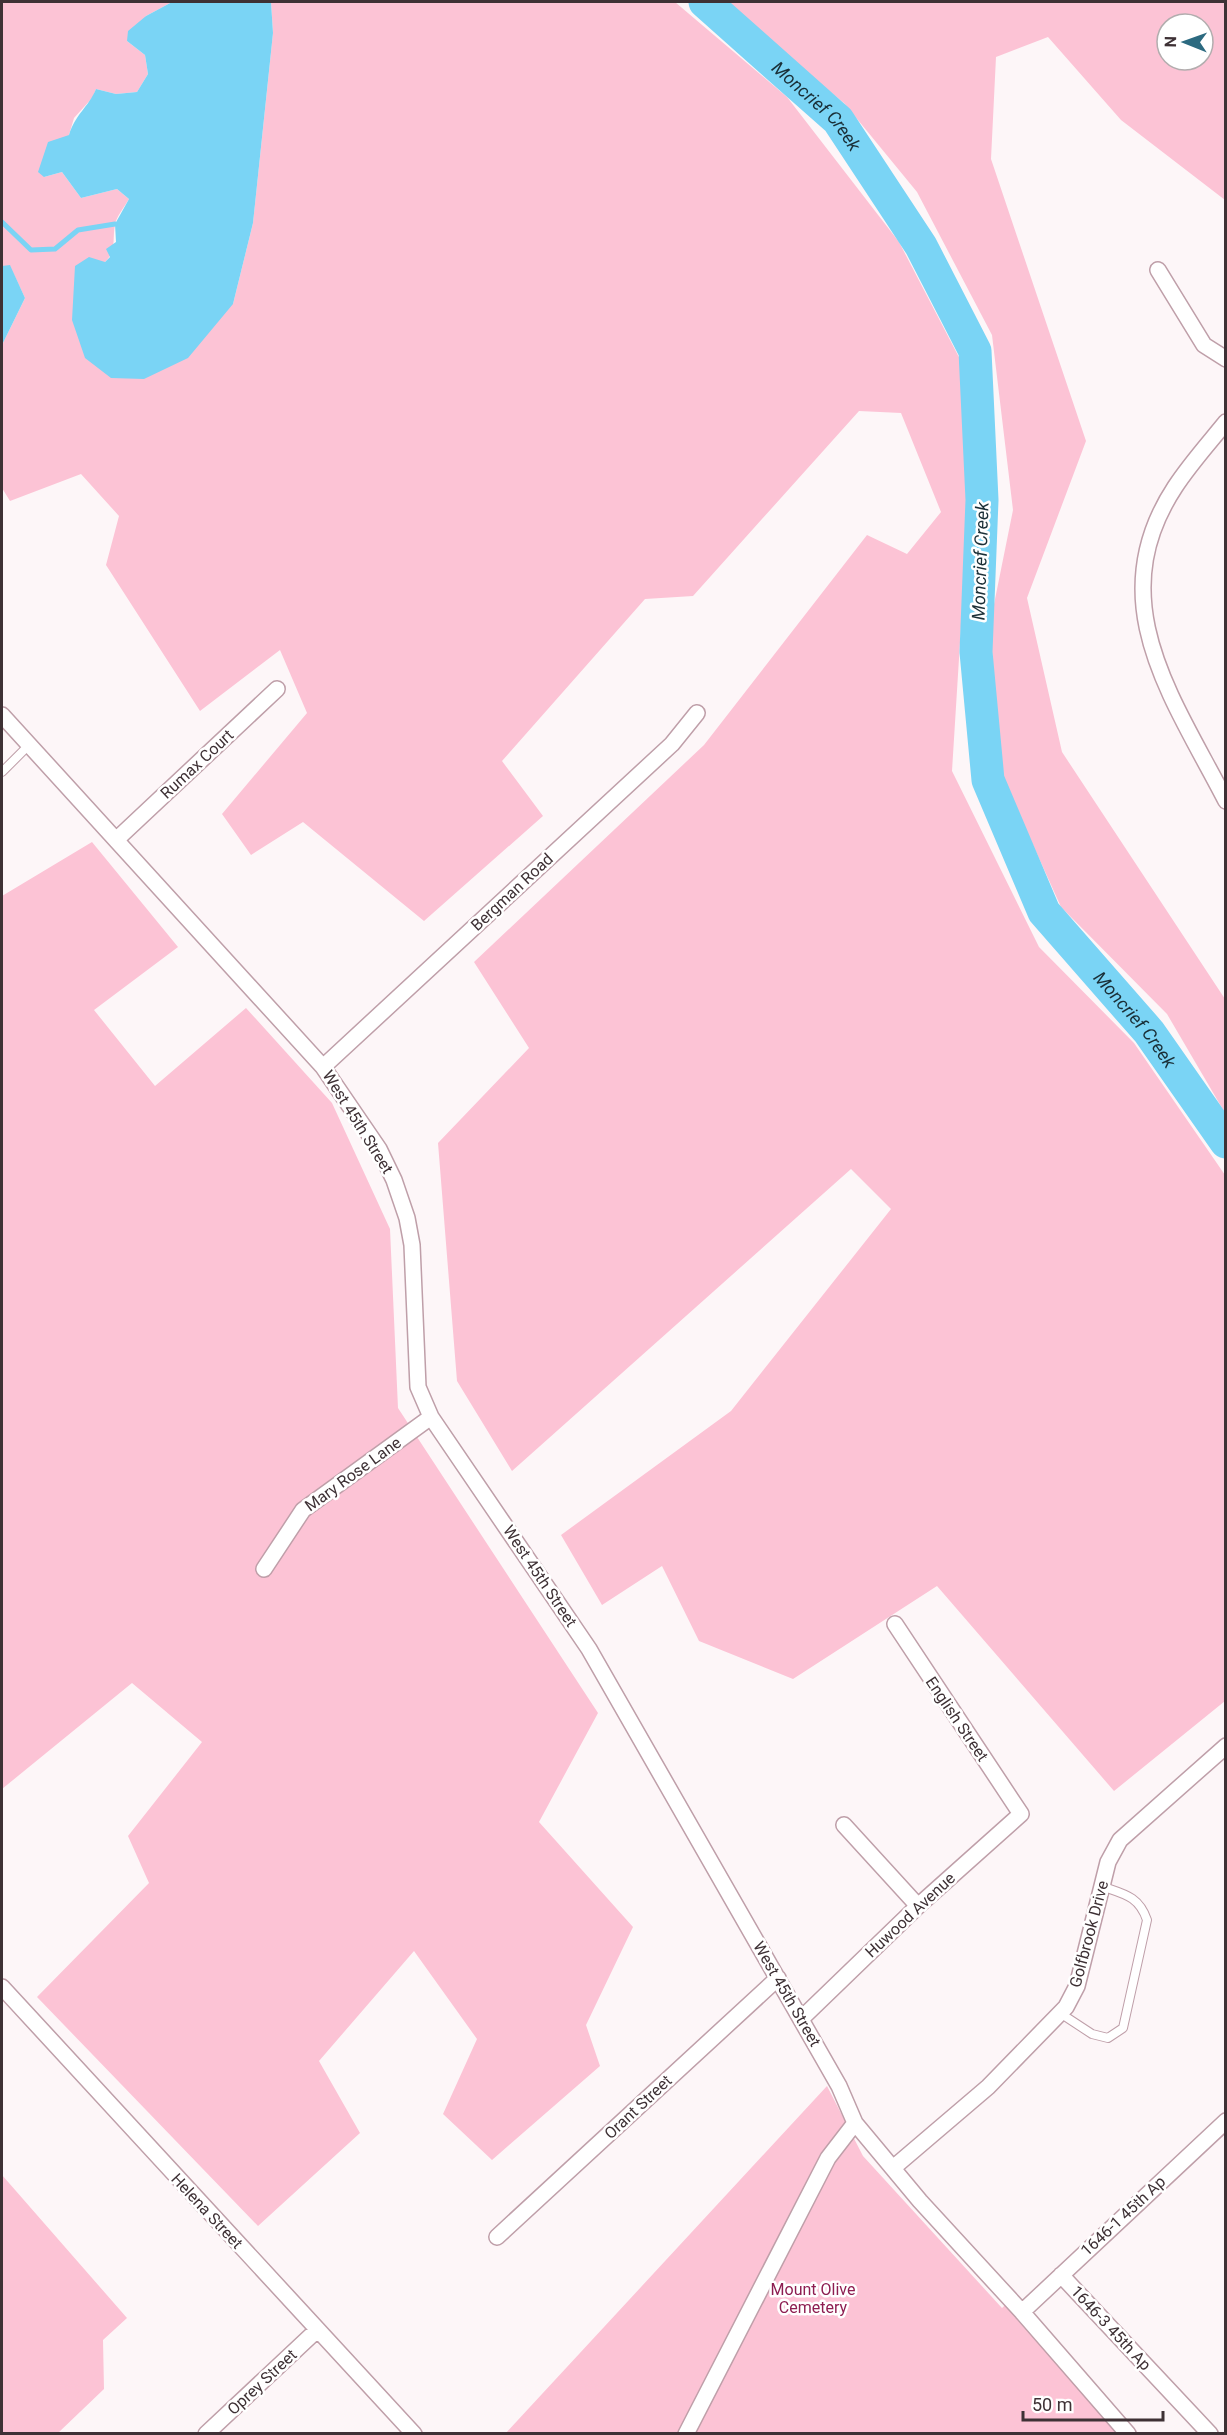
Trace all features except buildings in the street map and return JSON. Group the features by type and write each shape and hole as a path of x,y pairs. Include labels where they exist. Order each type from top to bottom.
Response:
{"street":[{"path":"1158,270 1204,345 1226,359"},
{"path":"1226,422 1175,487 1158,520 1147,552 1143,595 1148,638 1157,666 1226,801"},
{"name":"Rumax Court","path":"116,840 277,689"},
{"name":"Bergman Road","path":"323,1066 672,744 697,713"},
{"name":"West 45th Street","path":"2,716 323,1066 378,1149 394,1180 407,1218 412,1245 418,1387 431,1417 589,1649 839,2086 855,2123 920,2201 1022,2312 1128,2433"},
{"name":"Mary Rose Lane","path":"264,1569 303,1510 431,1417"},
{"name":"English Street","path":"895,1624 1021,1814"},
{"name":"Golfbrook Drive","path":"893,2168 988,2086 1060,2013 1077,1986 1108,1862 1120,1840 1226,1746"},
{"name":"Huwood Avenue","path":"801,2019 918,1906 1021,1814"},
{"path":"844,1825 918,1906"},
{"name":"Orant Street","path":"497,2237 778,1978"},
{"name":"Helena Street","path":"2,1987 414,2433"},
{"name":"1646-1 45th Ap","path":"1022,2312 1226,2121"},
{"path":"686,2433 828,2158 855,2123"},
{"name":"1646-3 45th Ap","path":"1061,2275 1210,2433"},
{"name":"Oprey Street","path":"206,2433 318,2330"}],"lane":[{"path":"2,772 29,745"},
{"path":"1060,2013 1092,2034 1108,2038 1123,2028 1147,1920 1142,1906 1135,1900 1101,1886"}],"green space":[{"path":"2,2 172,2 146,16 127,41 145,55 148,74 137,92 116,94 96,89 93,97 74,118 69,135 44,177 62,172 81,198 117,189 129,199 116,222 113,249 105,262 233,304 253,223 273,33 271,2 675,2 787,97 899,242 962,363 967,530 952,771 1039,947 1134,1043 1225,1175 1225,1701 1114,1791 937,1586 793,1679 699,1641 662,1566 602,1605 561,1535 731,1411 891,1209 851,1169 512,1471 457,1381 438,1143 529,1048 474,962 704,745 867,535 907,554 941,512 901,413 859,411 693,596 645,599 502,761 543,816 424,921 303,822 251,855 222,814 307,713 280,650 200,711 106,565 119,516 81,474 10,501 2,488 2,345 25,298 10,266 2,266"},
{"path":"721,2 1225,2 1225,200 1121,120 1048,37 996,57 991,159 1086,441 1027,598 1062,752 1225,999 1225,1113 1167,1014 1061,907 1001,774 990,624 1013,510 992,335 917,192 844,103"},
{"path":"92,842 178,947 94,1010 155,1086 246,1008 332,1103 390,1229 398,1408 598,1713 539,1822 633,1927 586,2025 600,2066 492,2160 443,2114 477,2039 414,1951 319,2061 360,2133 258,2226 37,1997 149,1883 128,1836 202,1742 132,1683 2,1789 2,896"},
{"name":"Mount Olive Cemetery","path":"827,2086 863,2156 1002,2308 1015,2296 1137,2433 505,2434"},
{"path":"2,2175 127,2318 103,2340 104,2389 58,2433 2,2433"}],"water":[{"path":"172,2 271,2 273,33 253,223 233,304 188,358 144,379 111,378 85,358 72,320 75,266 89,257 105,262 110,257 106,249 116,242 115,224 129,199 117,189 81,198 62,172 44,177 38,172 48,142 69,135 75,121 96,89 116,94 137,92 148,74 145,55 127,41 128,31 146,16"},
{"path":"10,265 25,298 2,345 2,266"}],"waterway":[{"name":"Moncrief Creek","path":"705,2 838,120 921,246 975,351 982,500 976,652 988,780 1044,912 1149,1032 1226,1142"},
{"path":"2,222 31,250 55,249 78,230 115,224"}]}
